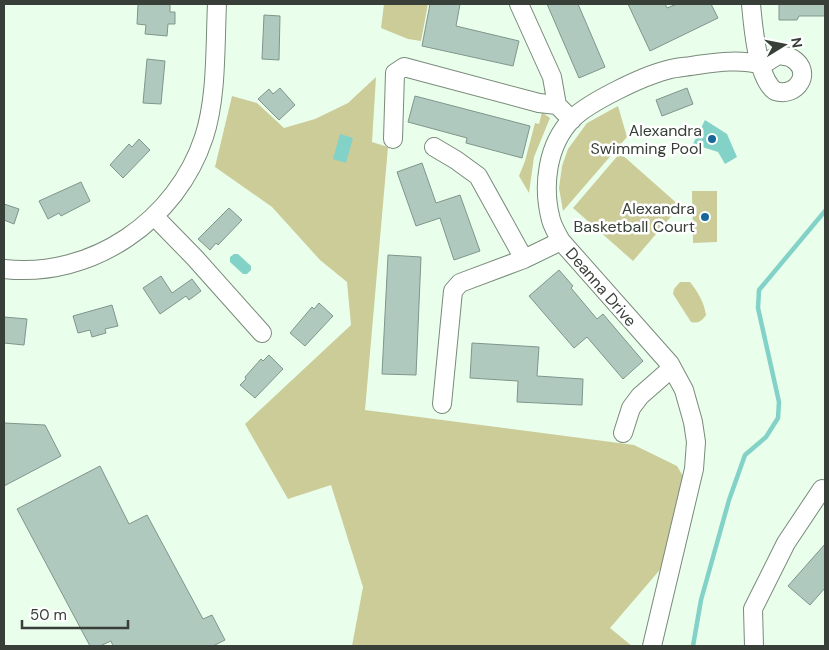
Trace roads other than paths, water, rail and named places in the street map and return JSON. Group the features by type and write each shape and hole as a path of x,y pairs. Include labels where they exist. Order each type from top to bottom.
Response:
{"street":[{"path":"4,269 48,268 90,258 128,238 155,217 172,198 186,177 204,136 210,114 217,4"},
{"path":"519,4 552,77 557,104 572,120"},
{"name":"Deanna Drive","path":"652,646 694,469 696,442 693,422 684,390 672,368 561,241 551,222 546,195 548,166 555,146 572,120 582,111 638,81 667,70 717,63 748,61 762,65 756,48 751,4"},
{"path":"393,139 395,73 404,67 539,103 557,104"},
{"path":"434,147 478,176 524,260"},
{"path":"155,217 195,258 262,333"},
{"path":"442,404 454,291 460,283 524,260 561,241"},
{"path":"623,433 631,408 640,396 672,368"},
{"path":"754,646 753,608 786,543 822,489"}],"water":[{"name":"Alexandra Swimming Pool","path":"705,120 727,134 737,157 725,164 718,152 693,144"},
{"path":"340,134 353,138 346,163 333,159"},
{"path":"238,254 251,266 251,270 247,274 243,274 230,262 230,257"}],"waterway":[{"path":"693,646 701,600 729,500 745,455 766,437 778,418 779,402 758,308 759,290 825,211"}],"place":[{"name":"Alexandra Swimming Pool","path":"712,139"},
{"name":"Alexandra Basketball Court","path":"705,217"}]}
